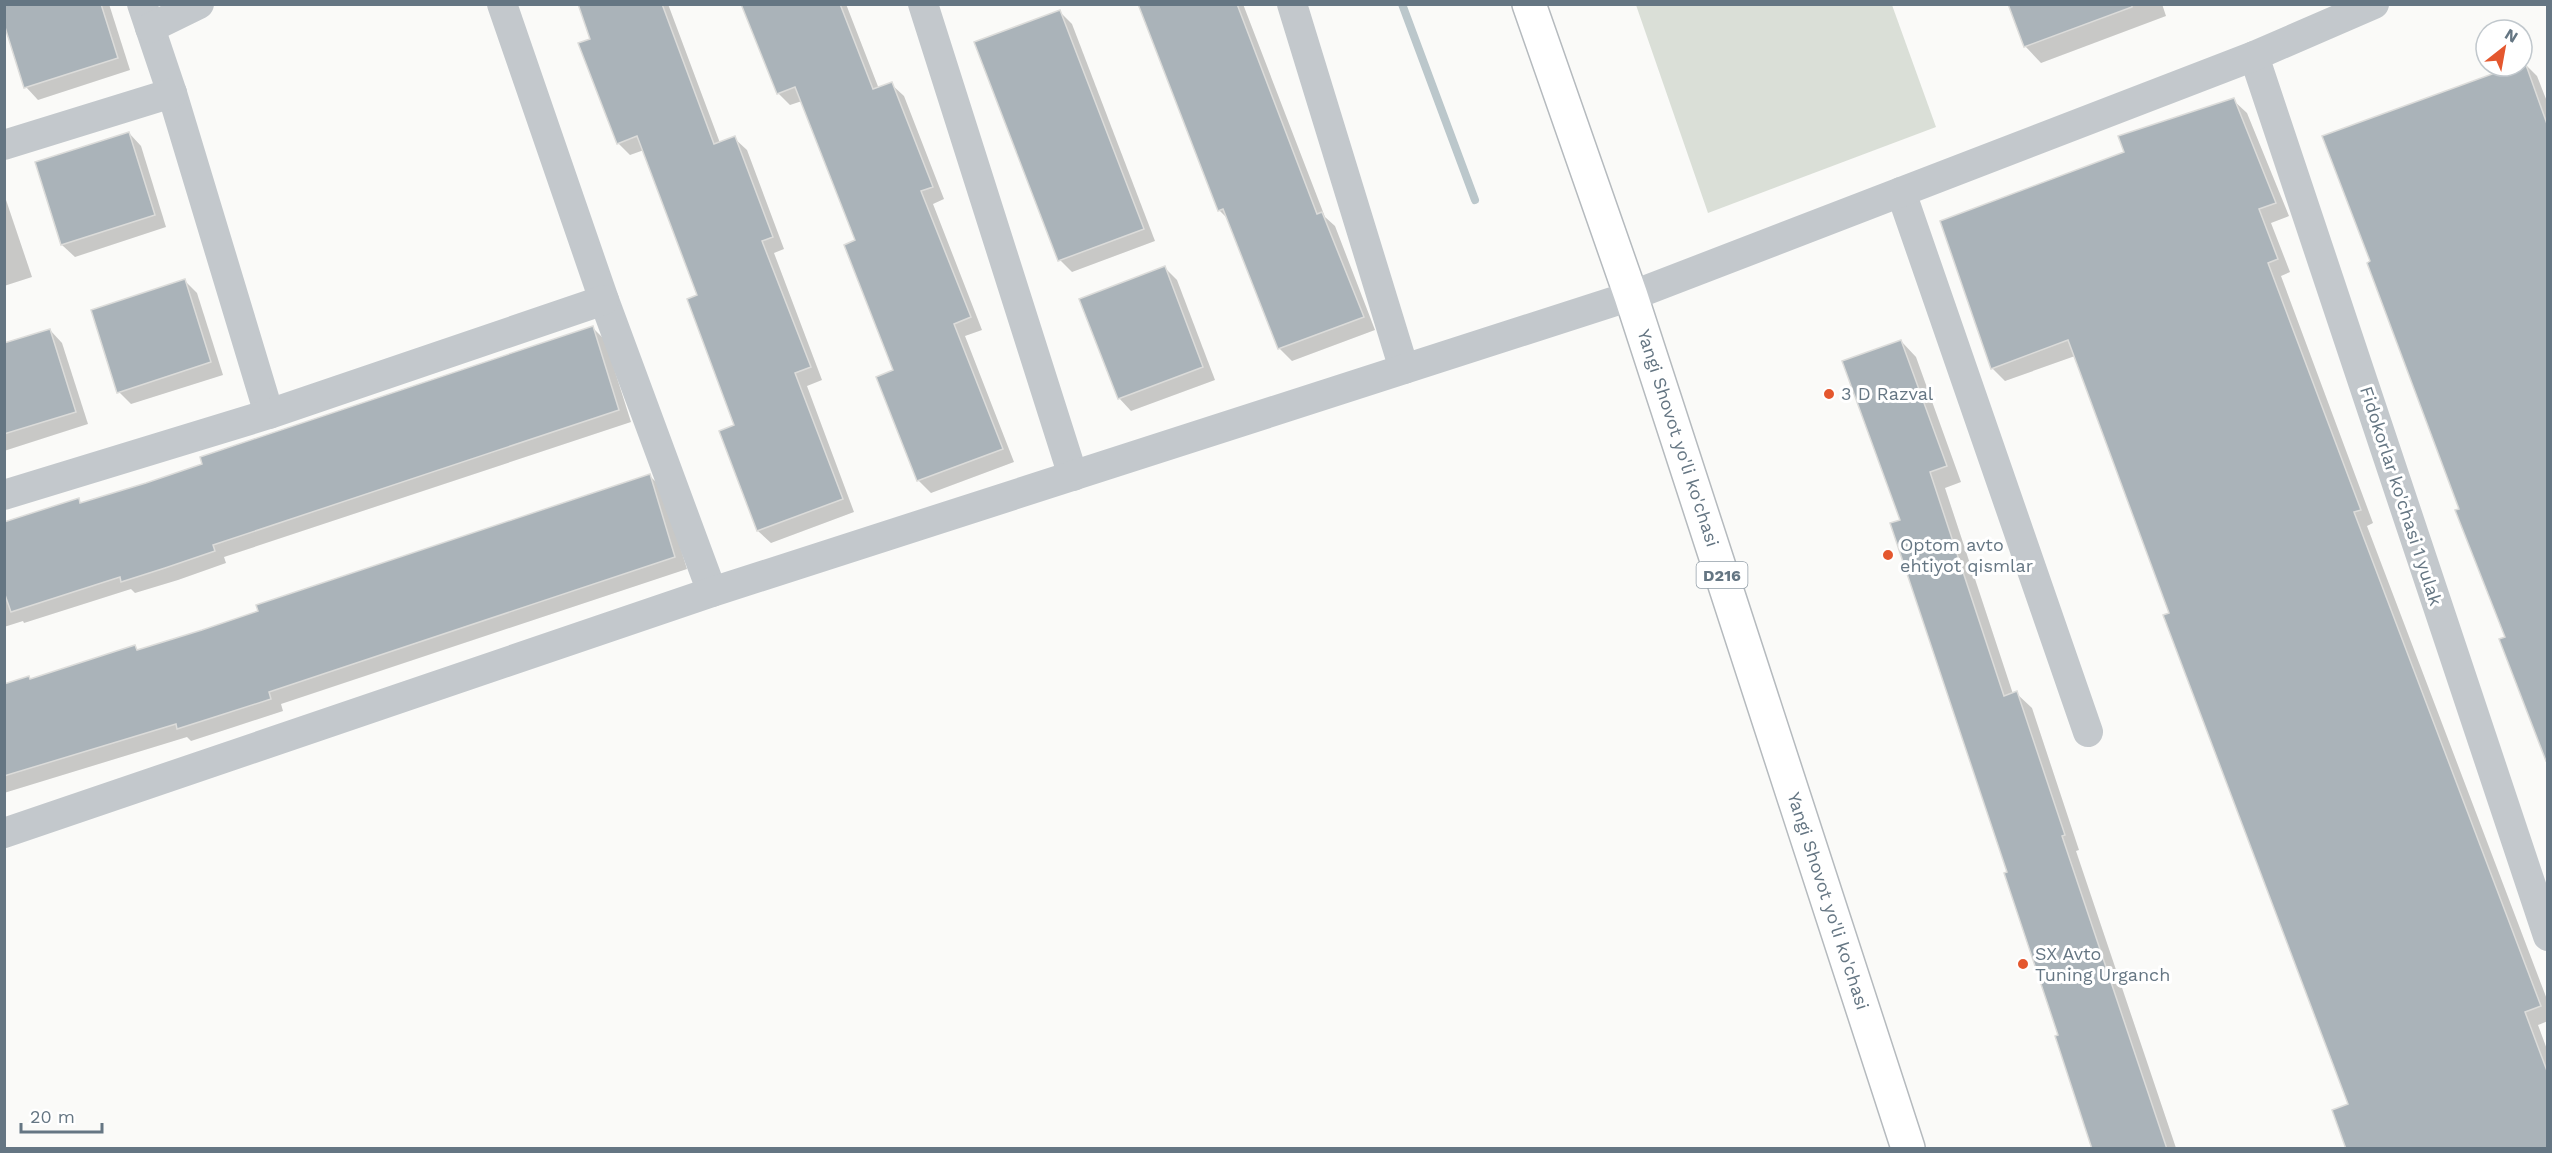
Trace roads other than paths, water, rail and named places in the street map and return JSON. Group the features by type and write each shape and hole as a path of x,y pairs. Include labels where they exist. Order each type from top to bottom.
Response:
{"main road":[{"name":"Yangi Shovot yo'li ko'chasi","path":"1529,4 1631,296 1908,1149"}],"street":[{"path":"199,4 146,16 172,93 269,414"},
{"path":"502,4 604,300 712,592"},
{"path":"923,4 1073,476"},
{"path":"1292,4 1404,369"},
{"path":"4,833 712,592 1631,296 2254,56 2374,4"},
{"name":"Fidokorlar ko'chasi 1 yulak","path":"2254,56 2547,936"},
{"path":"4,145 172,93"},
{"path":"1901,192 2088,732"},
{"path":"4,495 269,414 604,300"}],"waterway":[{"path":"1402,4 1475,200"}],"place":[{"name":"3 D Razval","path":"1829,394"},
{"name":"Optom avto ehtiyot qismlar","path":"1888,555"},
{"name":"SX Avto Tuning Urganch","path":"2023,964"}]}
